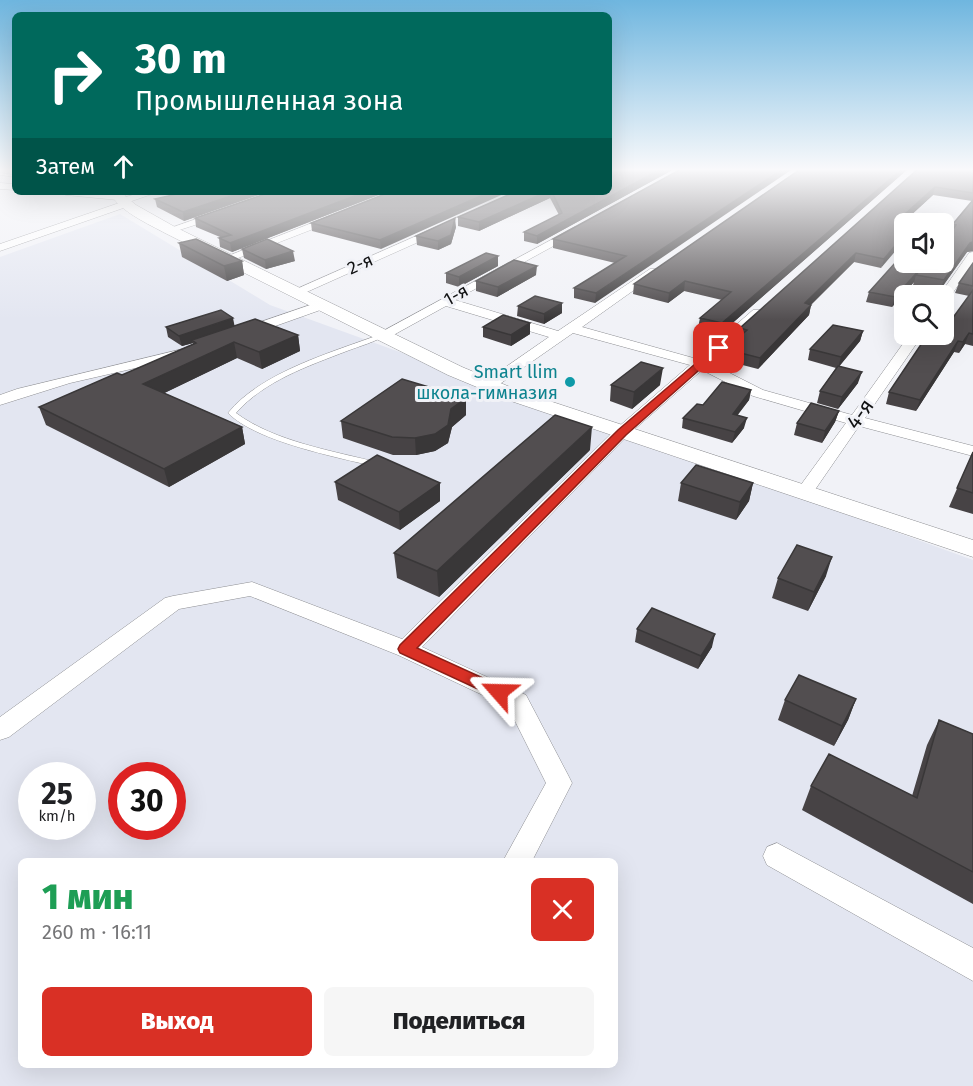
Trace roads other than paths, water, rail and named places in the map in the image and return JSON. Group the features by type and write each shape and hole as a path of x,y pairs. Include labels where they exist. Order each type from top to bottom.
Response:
{"street":[{"path":"0,248 72,219"},
{"path":"152,219 170,230 489,385 622,432 973,549"},
{"path":"170,230 204,219"},
{"path":"229,258 331,219"},
{"name":"1-я","path":"383,335 587,224"},
{"name":"2-я","path":"296,292 447,225"},
{"path":"952,285 973,255"},
{"path":"489,385 668,261"},
{"path":"445,301 496,318 701,364 758,393 973,451"},
{"path":"406,649 622,432 771,301"},
{"path":"228,338 322,305"},
{"name":"4-я","path":"804,493 909,345"},
{"path":"0,400 68,378 129,368 196,349"},
{"path":"0,730 173,603 252,589 406,649 518,700 559,783 519,858"},
{"path":"777,856 973,965"}],"lane":[{"path":"383,335 287,374 238,402 232,413 240,421 263,432 384,467"}],"place":[{"name":"Smart llim школа-гимназия","path":"570,382"}]}
